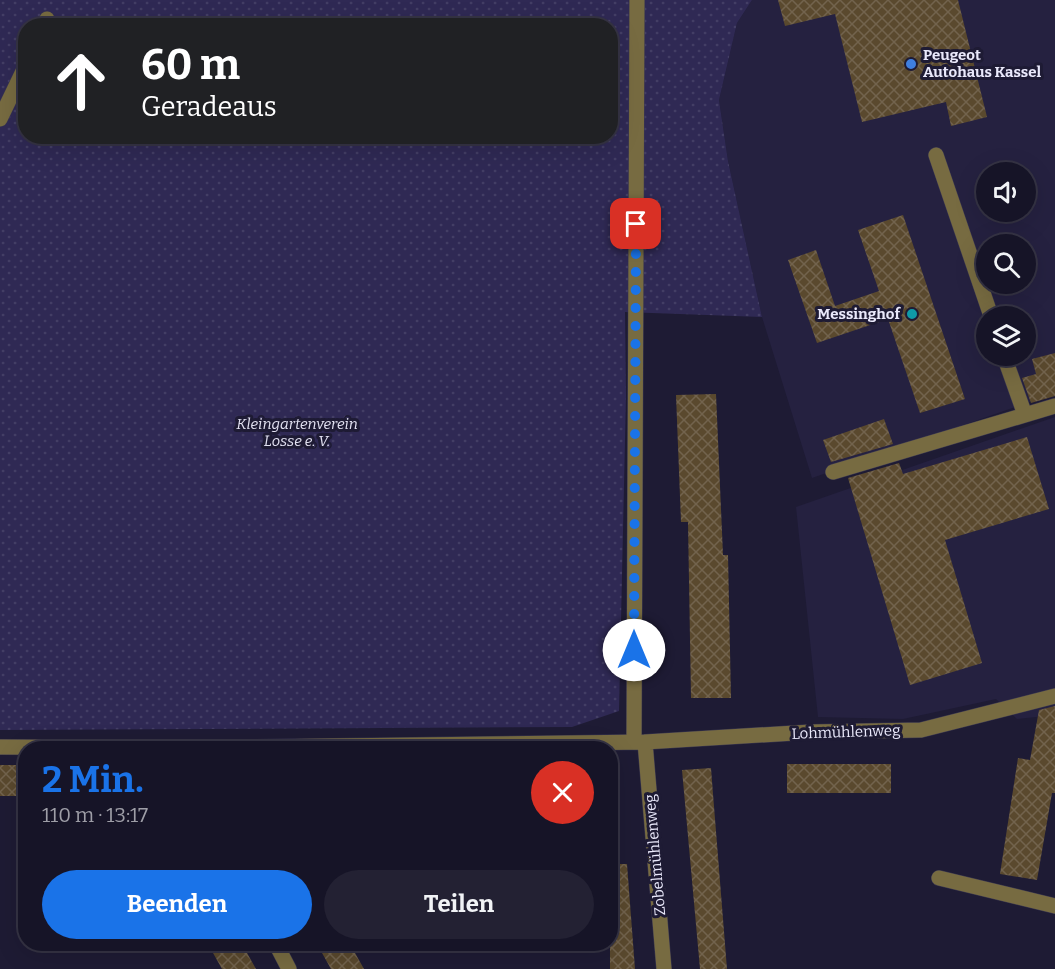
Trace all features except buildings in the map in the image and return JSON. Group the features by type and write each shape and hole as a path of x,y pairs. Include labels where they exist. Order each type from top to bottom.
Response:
{"street":[{"path":"637,0 635,420 640,742"},
{"path":"0,119 18,82"},
{"path":"936,155 988,306"},
{"path":"1008,366 1025,415"},
{"path":"833,472 1055,406"},
{"name":"Lohmühlenweg","path":"618,742 811,732 921,730 1054,696"},
{"name":"Zobelmühlenweg","path":"640,742 664,969"},
{"name":"Lohmühlenweg","path":"0,747 18,747"},
{"path":"939,878 1055,906"},
{"path":"280,951 290,969"}],"shaded area":[{"path":"752,0 1055,0 1055,393 812,478 762,317 728,161 719,100 737,23"},
{"path":"1055,417 1055,715 1017,719 996,699 903,719 818,717 796,507"}],"green space":[{"name":"Kleingartenverein Losse e. V.","path":"0,0 752,0 737,23 719,100 728,161 762,317 625,312 626,395 619,711 572,727 0,730"}],"place":[{"name":"Peugeot Autohaus Kassel","path":"911,64"},
{"name":"Messinghof","path":"912,314"}],"route":[{"path":"634,650 636,224"}]}
